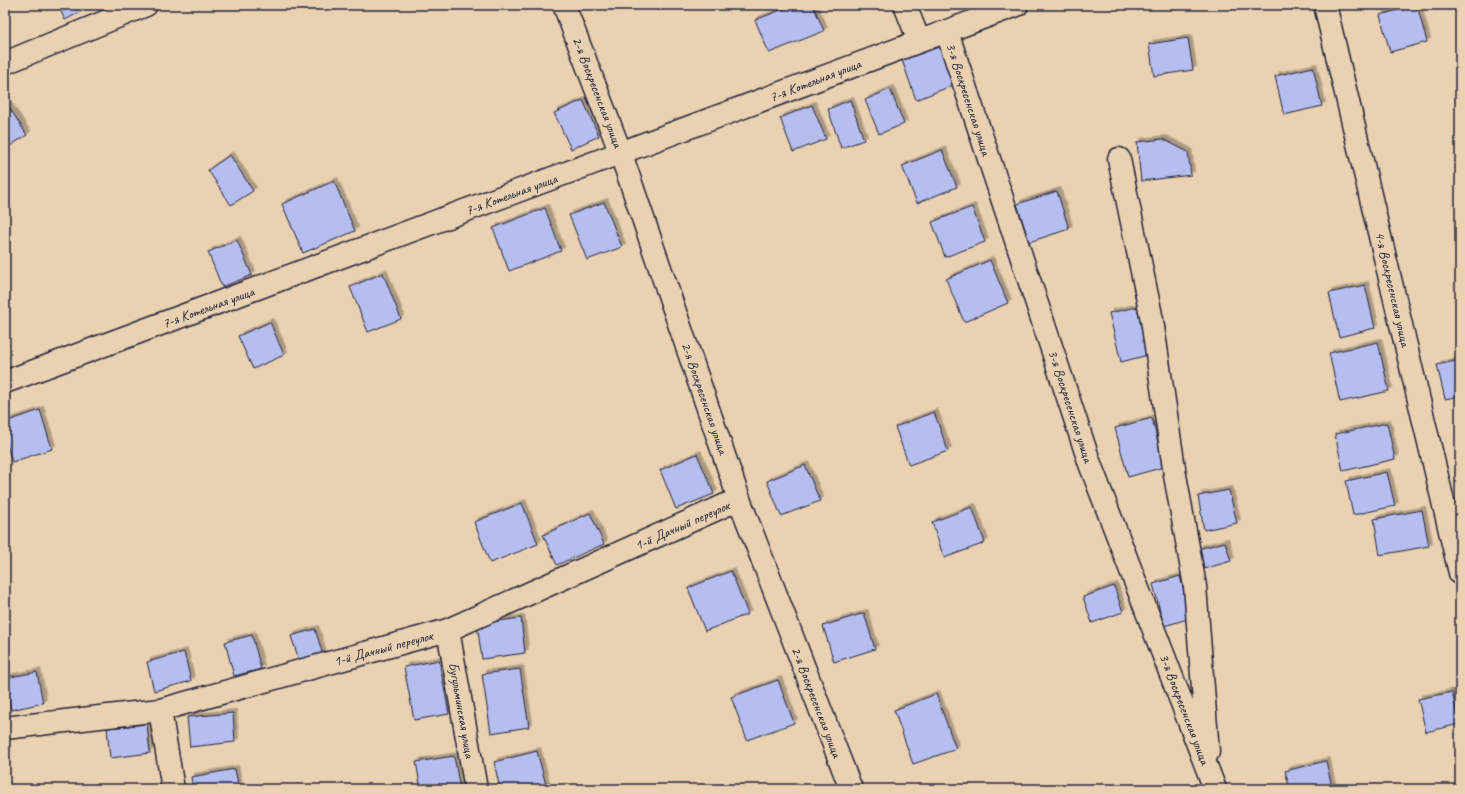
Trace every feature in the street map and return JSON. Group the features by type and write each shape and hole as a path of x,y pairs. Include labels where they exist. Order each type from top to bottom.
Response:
{"street":[{"path":"5,63 146,5"},
{"name":"2-я Воскресенская улица","path":"564,5 621,154 739,499 851,789"},
{"path":"905,5 919,41"},
{"name":"7-я Котельная улица","path":"5,382 1018,5"},
{"name":"4-я Воскресенская улица","path":"1325,5 1460,573"},
{"name":"3-я Воскресенская улица","path":"947,32 1090,464 1212,782"},
{"name":"3-я Воскресенская улица","path":"1119,159 1152,320 1175,475 1195,586 1212,782"},
{"name":"1-й Дачный переулок","path":"5,728 160,710 448,630 739,499"},
{"name":"Бугульминская улица","path":"448,630 476,789"},
{"path":"160,710 173,789"}],"building":[{"path":"58,5 82,5 84,10 65,20"},
{"path":"794,5 813,5 824,31 769,53 755,20"},
{"path":"1417,5 1427,42 1390,52 1380,15"},
{"path":"1188,38 1193,70 1154,76 1149,44"},
{"path":"942,45 956,84 916,100 902,60"},
{"path":"1313,67 1322,106 1284,115 1275,76"},
{"path":"890,89 904,124 879,134 865,100"},
{"path":"583,100 599,136 571,149 554,113"},
{"path":"850,100 864,140 841,148 828,109"},
{"path":"5,101 27,135 5,149"},
{"path":"812,105 826,139 793,152 780,118"},
{"path":"1163,139 1188,152 1191,175 1141,181 1137,142"},
{"path":"942,150 957,187 917,203 902,166"},
{"path":"230,155 253,191 231,205 208,170"},
{"path":"334,181 355,231 303,253 282,204"},
{"path":"1057,191 1069,229 1029,242 1017,204"},
{"path":"604,202 622,247 587,260 569,215"},
{"path":"972,207 985,242 945,257 932,222"},
{"path":"545,208 561,251 509,271 493,228"},
{"path":"237,240 252,275 222,287 208,252"},
{"path":"990,260 1008,303 964,322 946,279"},
{"path":"383,273 401,319 368,332 350,287"},
{"path":"1365,285 1375,328 1339,337 1329,293"},
{"path":"1137,307 1148,355 1121,362 1109,313"},
{"path":"270,322 284,355 253,369 238,336"},
{"path":"1378,342 1389,391 1340,402 1329,353"},
{"path":"1460,360 1460,396 1445,399 1437,365"},
{"path":"40,410 52,449 12,462 5,438 5,422"},
{"path":"934,412 948,451 909,465 895,427"},
{"path":"1152,418 1164,467 1128,477 1115,428"},
{"path":"1387,423 1395,459 1343,471 1335,434"},
{"path":"697,454 714,494 676,509 660,470"},
{"path":"805,465 820,501 781,516 767,481"},
{"path":"1387,472 1395,506 1353,515 1346,481"},
{"path":"1229,490 1237,523 1204,530 1198,496"},
{"path":"522,503 538,544 490,563 474,522"},
{"path":"972,507 985,543 944,558 932,522"},
{"path":"1422,510 1429,546 1380,555 1374,519"},
{"path":"590,513 604,544 557,565 543,535"},
{"path":"1225,542 1231,561 1204,569 1198,549"},
{"path":"731,571 748,614 705,631 688,588"},
{"path":"1180,576 1191,618 1164,626 1153,584"},
{"path":"1114,586 1123,612 1092,623 1083,597"},
{"path":"864,613 875,649 834,662 823,626"},
{"path":"521,618 525,653 482,659 477,624"},
{"path":"315,629 323,655 300,663 291,636"},
{"path":"252,635 261,669 234,676 225,642"},
{"path":"184,652 191,681 154,691 147,662"},
{"path":"439,660 449,714 414,720 404,667"},
{"path":"520,669 529,727 491,733 482,674"},
{"path":"37,672 43,703 11,710 5,678"},
{"path":"778,680 794,723 747,740 731,697"},
{"path":"1452,692 1459,724 1426,732 1418,699"},
{"path":"936,694 956,749 913,764 894,710"},
{"path":"233,713 235,742 190,747 187,717"},
{"path":"147,724 150,753 110,758 107,728"},
{"path":"537,751 547,789 500,789 494,762"},
{"path":"454,756 460,789 421,789 416,762"},
{"path":"1326,761 1332,787 1325,789 1290,789 1285,771"},
{"path":"235,769 239,789 193,789 191,777"}]}
